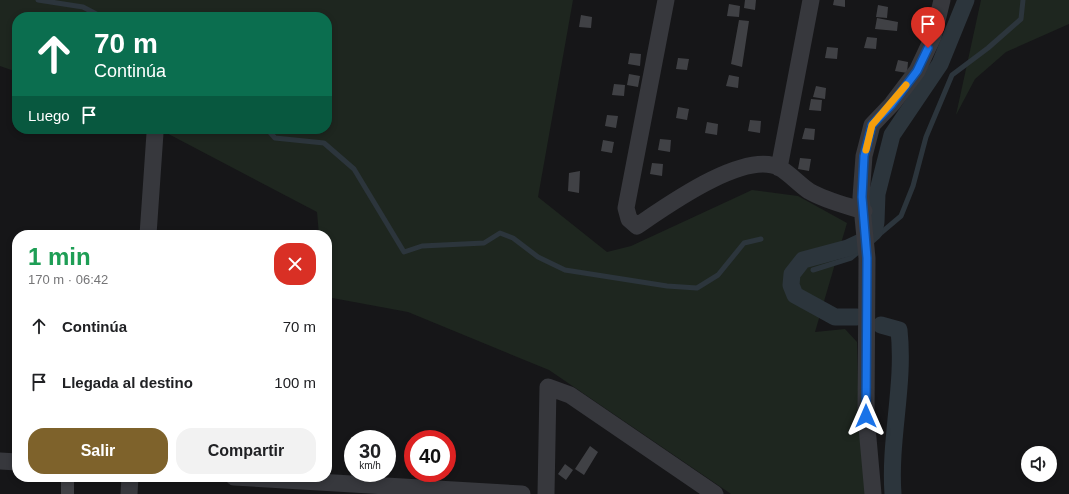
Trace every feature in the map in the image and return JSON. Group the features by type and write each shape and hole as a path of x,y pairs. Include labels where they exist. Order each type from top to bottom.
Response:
{"street":[{"path":"666,0 631,176 626,208 628,219 637,226 681,196 722,175 747,166 768,166 779,168 796,182 824,199 863,218"},
{"path":"779,168 811,0"},
{"path":"873,494 866,416 867,258 862,197 864,156 872,125 892,104 917,71 933,37 942,0"},
{"path":"148,230 154,134"},
{"path":"546,494 548,387 570,395 715,494"},
{"path":"0,461 12,462"},
{"path":"129,494 130,482"},
{"path":"272,482 326,489 377,484 522,494"}],"shaded area":[{"path":"0,0 573,0 538,197 607,252 631,246 752,190 798,196 847,223 815,332 845,329 857,342 859,430 867,494 731,494 549,370 408,312 332,298 332,230 319,230 317,212 169,134 332,134 332,12 12,12 12,70 0,66"},
{"path":"981,0 1069,0 1069,24 1006,52 975,79 956,115"}],"building":[{"path":"745,0 756,0 755,10 744,8"},
{"path":"834,0 845,0 845,7 833,5"},
{"path":"729,4 740,6 739,17 727,16"},
{"path":"878,5 888,7 887,18 876,17"},
{"path":"581,15 592,17 591,28 579,27"},
{"path":"877,18 898,22 897,31 875,29"},
{"path":"739,20 749,21 742,67 731,64"},
{"path":"867,37 877,38 876,49 864,48"},
{"path":"827,47 838,48 837,59 825,58"},
{"path":"630,53 641,54 640,66 628,64"},
{"path":"678,58 689,59 687,70 676,69"},
{"path":"898,60 908,62 907,73 895,71"},
{"path":"629,74 640,76 638,87 627,85"},
{"path":"729,75 739,77 738,88 726,86"},
{"path":"614,84 625,85 624,96 612,95"},
{"path":"816,86 826,88 825,99 813,97"},
{"path":"811,99 822,100 821,111 809,110"},
{"path":"678,107 689,109 687,120 676,118"},
{"path":"607,115 618,116 616,128 605,126"},
{"path":"750,120 761,121 760,133 748,131"},
{"path":"707,122 718,124 717,135 705,133"},
{"path":"805,128 815,129 814,140 802,139"},
{"path":"660,139 671,140 670,152 658,150"},
{"path":"603,140 614,142 612,153 601,151"},
{"path":"800,158 811,159 809,171 798,169"},
{"path":"652,163 663,164 662,176 650,174"},
{"path":"580,171 579,193 568,191 569,173"},
{"path":"590,446 598,452 584,475 575,469"},
{"path":"565,464 573,470 566,480 558,474"},
{"path":"61,482 74,482 74,494 61,494"}],"waterway":[{"path":"38,0 83,7 92,12"},
{"path":"857,317 835,317 795,295 791,285 792,274 803,260 848,248 865,240 874,232 876,222 877,194 892,135 940,64 966,0"},
{"path":"869,243 901,216 913,186 926,137 952,75 988,48 1021,19 1023,0"},
{"path":"271,134 275,138 324,143 354,169 404,252 422,246 484,243 500,233 513,238 538,257 565,270 667,286 697,288 718,275 744,243 761,239"},
{"path":"813,270 851,258 863,248"},
{"path":"881,325 899,330 900,371 893,453 893,494"}],"slow traffic":[{"path":"866,150 872,125 892,104 906,85"}],"route":[{"path":"866,416 867,258 863,226 864,211 862,197 864,156 872,125 892,104 917,71 928,48"}]}
